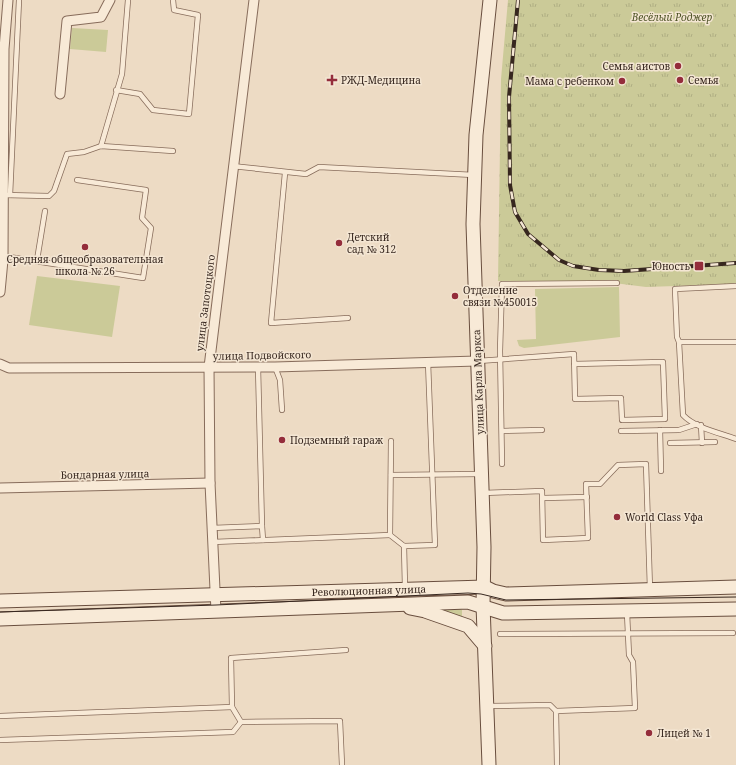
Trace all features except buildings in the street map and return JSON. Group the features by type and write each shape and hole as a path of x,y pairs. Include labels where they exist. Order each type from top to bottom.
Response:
{"street":[{"path":"0,292 7,195 4,49 8,0"},
{"path":"60,94 67,20 101,16 110,0"},
{"name":"улица Запотоцкого","path":"216,611 210,483 209,367 232,166 254,0"},
{"name":"улица Карла Маркса","path":"489,765 483,605 485,587 473,224 474,175 490,0"},
{"name":"улица Подвойского","path":"0,365 9,368 275,367 477,361"},
{"name":"Бондарная улица","path":"0,488 210,483"},
{"name":"Революционная улица","path":"0,601 485,587 493,591 506,594 736,587"},
{"name":"Революционная улица","path":"0,619 468,602 483,605 503,613 736,610"},
{"path":"391,605 425,611 468,626 485,646"}],"lane":[{"path":"19,0 7,195 49,196 54,191 67,154 84,152 101,146 173,151"},
{"path":"101,146 116,90 122,74 128,0"},
{"path":"116,90 140,94 153,110 189,114 198,15 174,10 173,0"},
{"path":"232,166 285,173 306,174 319,167 474,175"},
{"path":"285,173 270,323 348,318"},
{"path":"3,256 37,260 43,263 143,278 151,228 142,218 146,190 77,180"},
{"path":"37,260 45,211"},
{"path":"502,464 502,284 617,283"},
{"path":"736,286 675,289 682,408 684,415 688,420 736,439"},
{"path":"679,342 736,342"},
{"path":"477,361 574,354 574,364 575,399 621,398 622,420 665,419 662,362 574,364"},
{"path":"213,542 390,535 404,546 435,545 428,362"},
{"path":"258,367 263,540"},
{"path":"275,367 280,380 282,410"},
{"path":"621,431 679,430 699,425"},
{"path":"699,425 702,443"},
{"path":"503,431 542,430"},
{"path":"660,430 661,471"},
{"path":"390,535 391,442"},
{"path":"670,444 715,442"},
{"path":"482,493 542,491 543,540 588,538 586,484 600,484 618,465 646,464 650,590"},
{"path":"390,475 481,474"},
{"path":"543,498 587,497"},
{"path":"212,528 262,526"},
{"path":"404,546 405,589"},
{"path":"556,711 635,708 633,662 629,655 627,611"},
{"path":"500,634 733,632"},
{"path":"241,722 232,707 231,658 346,650"},
{"path":"487,706 550,705 556,711 557,765"},
{"path":"0,716 232,707"},
{"path":"241,722 340,721 342,765"},
{"path":"0,740 233,732 241,722"}],"green space":[{"name":"Весёлый Роджер","path":"508,0 736,0 736,284 646,287 598,281 498,281 501,79"},
{"path":"72,28 108,30 106,52 70,49"},
{"path":"37,276 120,286 112,337 29,325"},
{"path":"619,287 620,337 524,348 519,346 517,340 536,339 535,289"},
{"path":"457,606 462,610 462,620 428,608"}],"tram line":[{"path":"0,612 216,605 468,593 481,594 506,600 736,597"}],"railway":[{"path":"518,0 509,97 510,185 515,212 528,234 559,260 573,266 599,270 624,271 736,263"}],"place":[{"name":"Семья аистов","path":"678,66"},
{"name":"РЖД-Медицина","path":"332,80"},
{"name":"Семья","path":"680,80"},
{"name":"Мама с ребенком","path":"622,81"},
{"name":"Детский сад № 312","path":"339,243"},
{"name":"Средняя общеобразовательная школа № 26","path":"85,247"},
{"name":"Юность","path":"699,266"},
{"name":"Отделение связи №450015","path":"455,296"},
{"name":"Подземный гараж","path":"282,440"},
{"name":"World Class Уфа","path":"617,517"},
{"name":"Лицей № 1","path":"649,733"}]}
